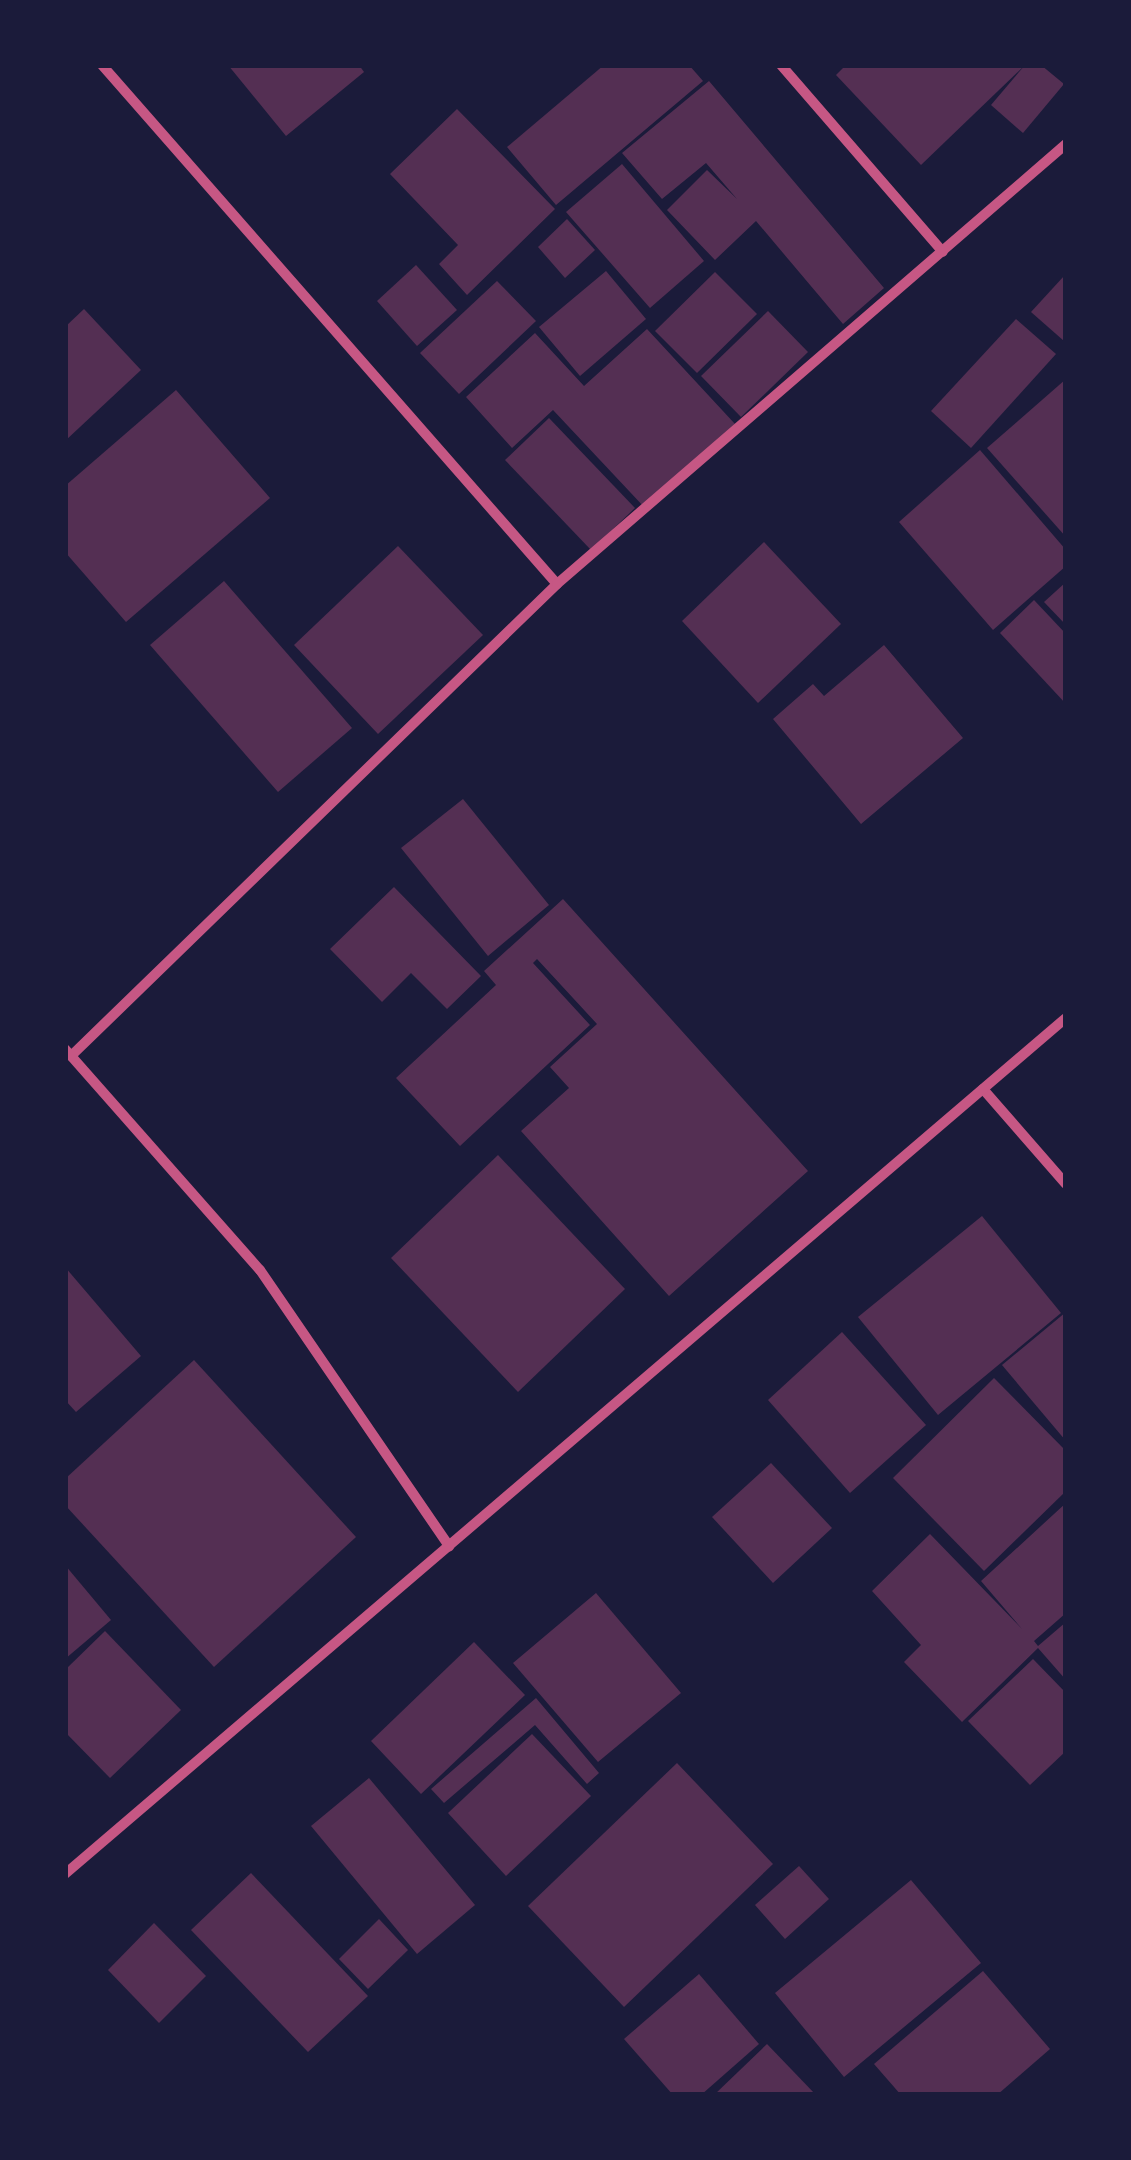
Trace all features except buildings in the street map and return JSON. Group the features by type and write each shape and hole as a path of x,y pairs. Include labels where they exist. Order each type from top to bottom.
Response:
{"street":[{"path":"102,65 557,584"},
{"path":"781,65 943,252"},
{"path":"449,1546 260,1270 68,1052 557,584 1066,144"},
{"path":"65,1874 1066,1018"},
{"path":"983,1088 1066,1184"}]}
